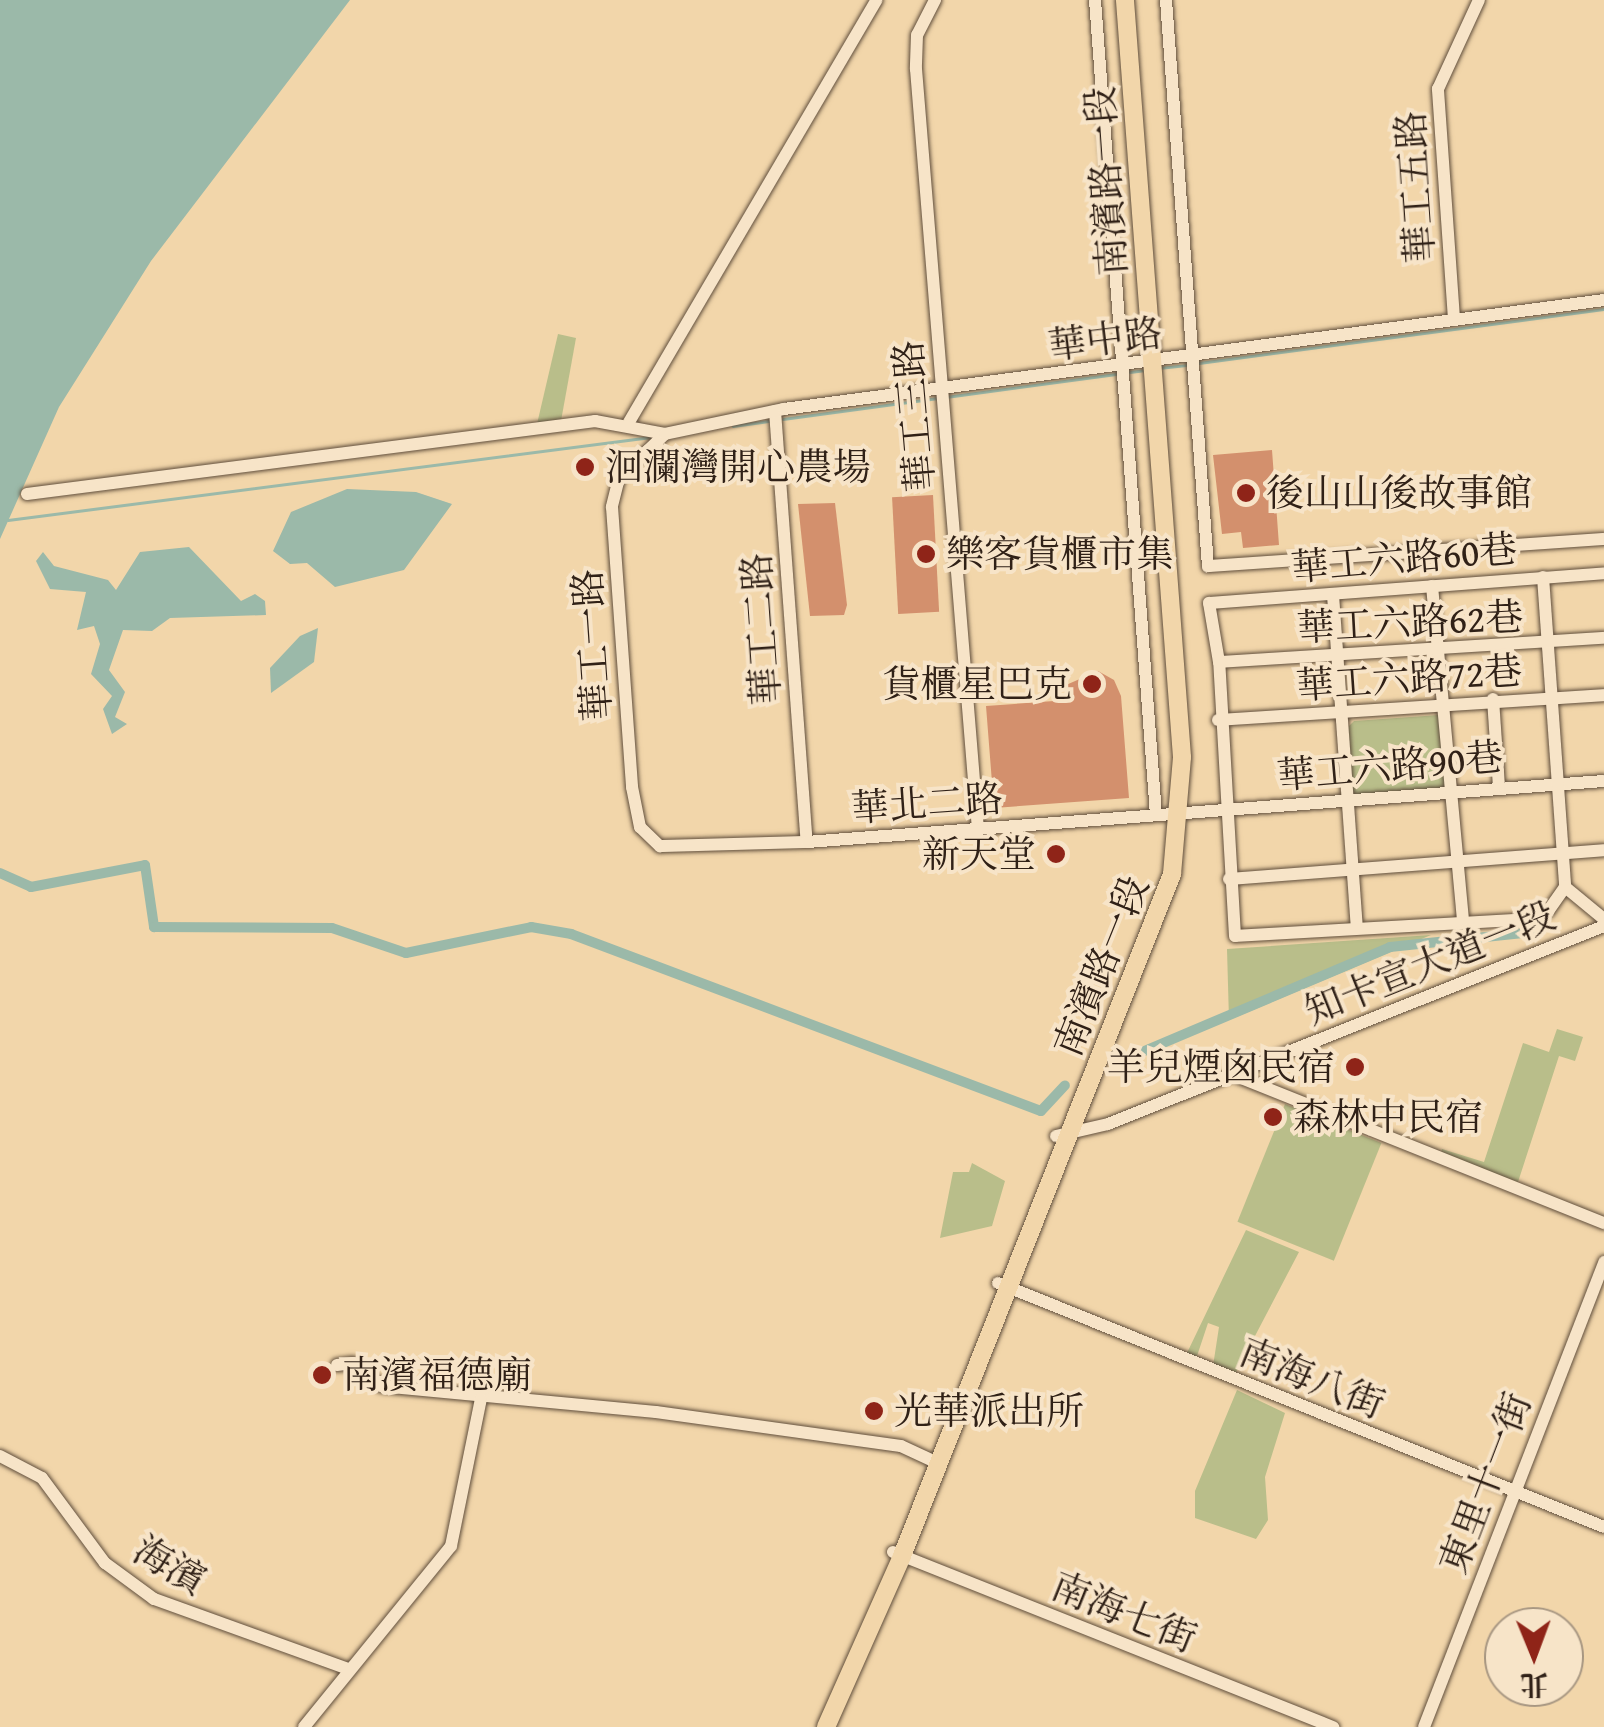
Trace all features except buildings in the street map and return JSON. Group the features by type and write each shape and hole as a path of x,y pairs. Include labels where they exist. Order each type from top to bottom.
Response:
{"main road":[{"name":"南濱路一段","path":"1116,0 1148,365"},
{"name":"南濱路一段","path":"822,1727 897,1554 1060,1138 1162,910 1169,815 1148,365 1125,0"}],"street":[{"path":"27,494 622,421 877,0"},
{"name":"華工三路","path":"934,0 918,35 916,69 978,830"},
{"path":"1095,0 1120,367 1169,815"},
{"path":"1166,0 1208,566 1215,570 1604,539"},
{"name":"華工五路","path":"1454,319 1438,89 1479,0"},
{"name":"華中路","path":"622,421 665,434 775,411 1148,365 1604,300"},
{"name":"華工二路","path":"775,411 808,842"},
{"name":"華工一路","path":"665,434 619,478 612,507 636,813 646,836 676,850"},
{"name":"華工六路60巷","path":"1219,662 1208,603 1604,573"},
{"path":"1219,662 1222,812 1235,936 1463,919 1530,919 1548,911 1565,887 1543,577"},
{"path":"1432,586 1442,649 1463,919"},
{"path":"1333,595 1342,654 1340,713 1356,927"},
{"name":"華工六路62巷","path":"1219,662 1548,645 1604,638"},
{"name":"華工六路72巷","path":"1218,720 1447,707 1493,699 1554,700 1604,695"},
{"path":"1493,699 1499,786"},
{"name":"華工六路90巷","path":"1169,815 1559,781 1604,782"},
{"name":"華北二路","path":"676,850 1169,815"},
{"path":"1230,879 1456,856 1604,850"},
{"path":"1565,887 1604,918"},
{"name":"知卡宣大道一段","path":"1060,1138 1604,926"},
{"path":"1232,1074 1604,1222"},
{"name":"東里十一街","path":"1424,1727 1604,1262"},
{"name":"南海八街","path":"1002,1286 1604,1527"},
{"path":"338,1366 353,1363 381,1386 481,1399 623,1408 900,1446 931,1460"},
{"path":"304,1727 452,1546 481,1399"},
{"name":"海濱","path":"0,1456 42,1478 105,1563 154,1598 348,1670"},
{"name":"南海七街","path":"897,1554 1333,1727"}],"green space":[{"path":"558,334 576,338 561,421 537,424"},
{"path":"1439,715 1446,788 1351,795 1347,728 1354,721"},
{"path":"1431,935 1229,1020 1227,949"},
{"path":"1557,1029 1583,1037 1575,1061 1559,1056 1518,1182 1440,1157 1442,1149 1484,1162 1523,1043 1549,1052"},
{"path":"1285,1104 1381,1143 1334,1261 1237,1222"},
{"path":"972,1163 1005,1181 992,1226 940,1238 953,1172 969,1172"},
{"path":"1246,1230 1299,1252 1234,1376 1213,1366 1219,1327 1208,1323 1196,1359 1186,1355"},
{"path":"1237,1390 1285,1413 1265,1477 1268,1520 1256,1539 1195,1518 1195,1491"}],"shaded area":[{"path":"0,0 350,0 151,261 59,407 0,539"},
{"path":"347,489 416,492 452,504 404,570 335,587 307,563 290,564 273,551 291,512"},
{"path":"189,547 241,601 255,594 265,601 266,615 170,618 152,631 123,630 109,670 125,692 115,717 127,724 112,734 103,709 112,696 91,674 100,644 94,626 77,630 86,592 50,589 36,561 43,552 54,566 108,580 116,590 140,552"},
{"path":"318,628 314,662 271,693 270,668 300,636"}],"waterway":[{"path":"1199,363 1604,309"},
{"path":"1159,368 1186,365"},
{"path":"1130,372 1147,370"},
{"path":"946,397 1117,374"},
{"path":"783,419 938,398"},
{"path":"733,426 770,421"},
{"path":"8,520 651,437"},
{"path":"0,873 31,887 145,865 154,927 332,928 406,953 531,927 571,934 1041,1111 1065,1085"},
{"path":"1123,1060 1390,947 1532,932"}],"place":[{"name":"洄瀾灣開心農場","path":"585,467"},
{"name":"後山山後故事館","path":"1246,493"},
{"name":"樂客貨櫃市集","path":"926,554"},
{"name":"貨櫃星巴克","path":"1092,684"},
{"name":"新天堂","path":"1056,854"},
{"name":"羊兒煙囪民宿","path":"1355,1067"},
{"name":"森林中民宿","path":"1273,1117"},
{"name":"南濱福德廟","path":"322,1375"},
{"name":"光華派出所","path":"874,1411"}]}
